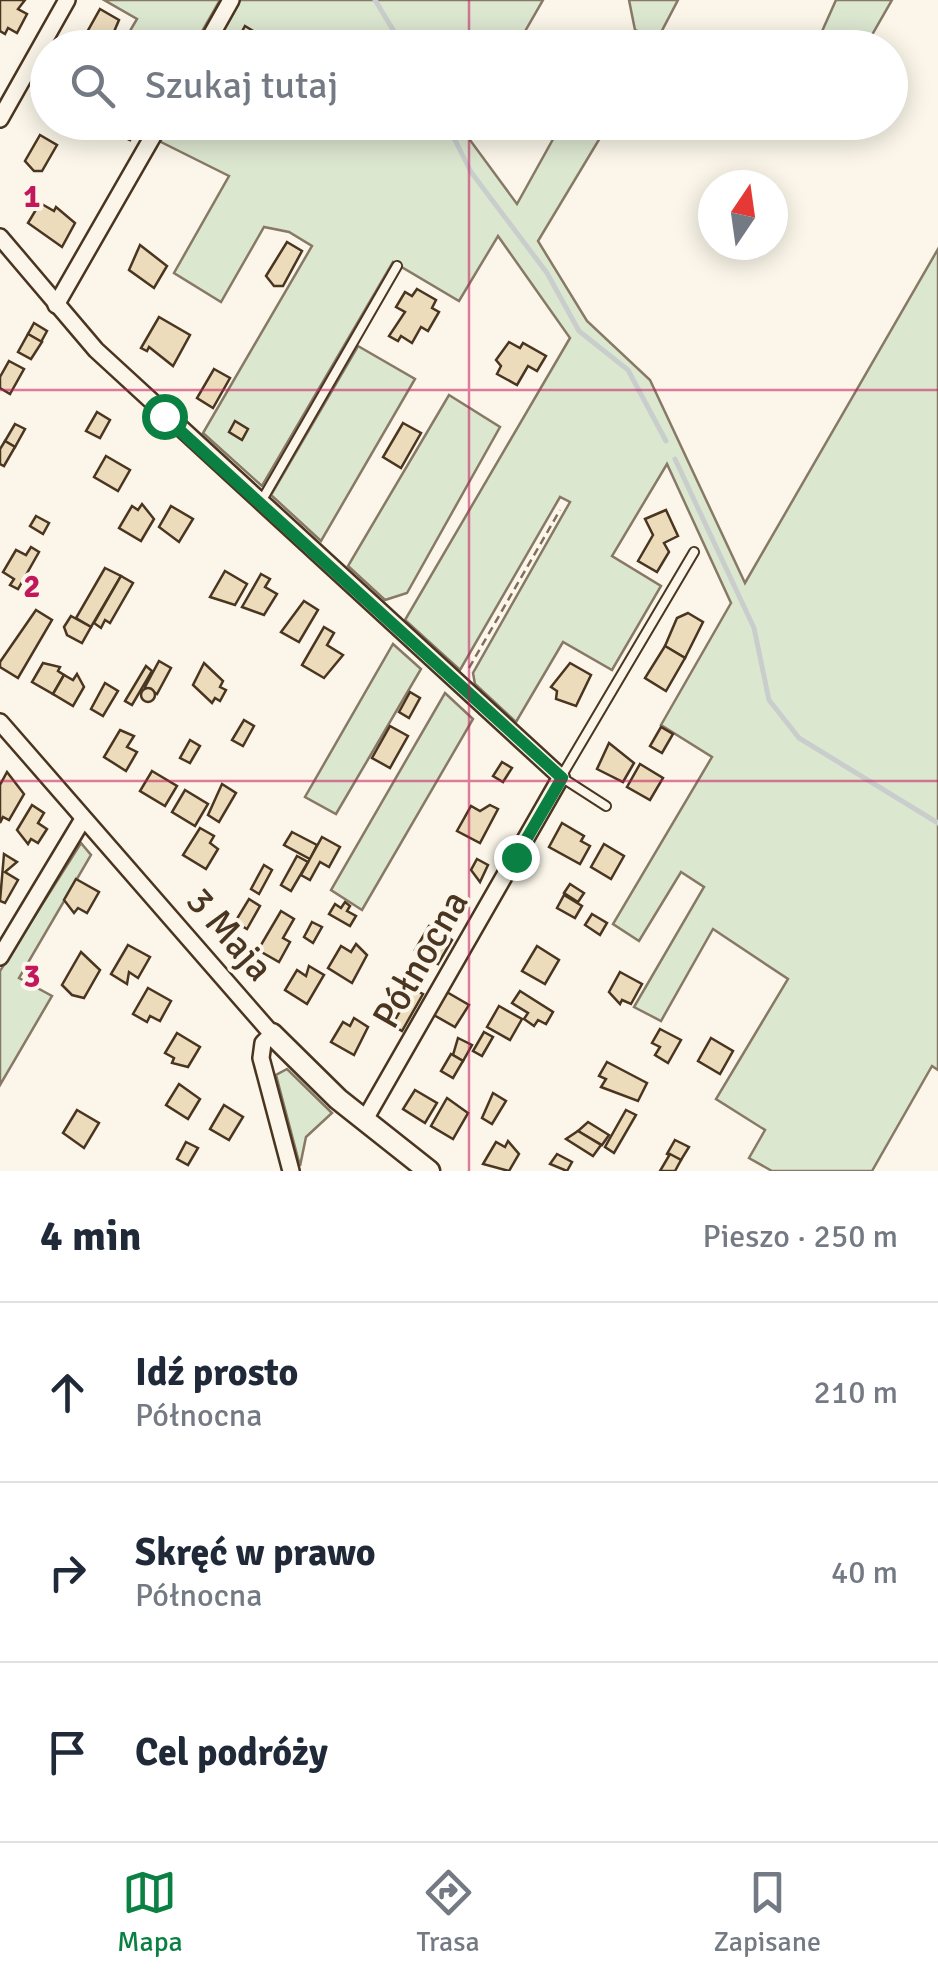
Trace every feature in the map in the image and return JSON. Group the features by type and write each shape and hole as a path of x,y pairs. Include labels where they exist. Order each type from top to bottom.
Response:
{"street":[{"path":"50,30 67,0"},
{"path":"214,30 231,0"},
{"path":"0,119 30,66"},
{"path":"56,305 151,140"},
{"path":"0,238 96,350 562,778"},
{"name":"3 Maja","path":"0,722 272,1034 364,1121 429,1171"},
{"name":"Północna","path":"364,1121 562,778"},
{"path":"0,957 83,819"},
{"path":"272,1034 263,1042 261,1058 291,1171"}],"lane":[{"path":"260,504 398,266"},
{"path":"606,806 562,778 694,552"}],"path":[{"path":"458,686 560,510"}],"green space":[{"path":"104,0 220,0 203,30 131,30 137,19"},
{"path":"240,0 543,0 526,30 223,30"},
{"path":"629,0 678,0 662,30 635,30"},
{"path":"836,0 892,0 875,30 823,30"},
{"path":"470,140 517,204 553,140 599,140 538,241 587,321 650,380 745,583 938,249 938,1070 932,1066 872,1171 772,1171 749,1158 765,1130 716,1099 788,979 713,929 661,1021 634,1007 704,887 681,872 639,941 613,924 712,757 661,725 731,603 667,464 612,556 661,586 612,670 563,642 516,722 475,684 473,673 570,502 560,497 460,670 405,620 570,338 498,236 459,301 393,262 262,486 203,433 312,246 289,232 264,227 221,302 174,273 229,176 159,141"},
{"path":"358,346 415,379 321,541 271,495"},
{"path":"449,395 500,427 407,593 385,600 348,566"},
{"path":"393,644 421,669 336,814 305,797"},
{"path":"445,693 473,719 362,910 331,890"},
{"path":"81,843 91,855 19,978 52,996 0,1085 0,971"},
{"path":"287,1069 332,1113 306,1137 300,1166 276,1075"}],"building":[{"path":"0,0 25,0 18,9 27,14 17,33 8,28 5,34 0,31"},
{"path":"100,9 119,20 115,30 88,30"},
{"path":"37,140 57,145 42,171 34,171 25,161"},
{"path":"40,203 54,211 56,207 75,223 62,247 28,223"},
{"path":"287,242 302,251 283,286 274,286 266,276"},
{"path":"140,245 167,266 154,288 129,270"},
{"path":"417,289 436,300 432,308 439,312 428,331 421,327 412,343 401,336 398,341 389,336 405,312 396,307 405,292 412,296"},
{"path":"159,317 190,335 173,366 149,347 147,351 141,348"},
{"path":"34,323 47,331 41,342 28,334"},
{"path":"28,334 42,342 31,359 18,352"},
{"path":"509,342 520,348 523,343 546,356 537,371 528,366 517,385 497,374 501,366 496,360"},
{"path":"9,361 24,369 10,394 0,388 0,377"},
{"path":"214,369 230,378 213,408 197,398"},
{"path":"97,412 110,420 100,438 86,431"},
{"path":"235,421 248,429 242,440 229,432"},
{"path":"403,423 421,433 401,468 383,457"},
{"path":"15,424 25,429 15,447 5,441"},
{"path":"5,441 15,447 4,466 0,464 0,449"},
{"path":"106,456 130,470 118,491 94,477"},
{"path":"142,504 154,519 141,541 119,528 132,506 138,510"},
{"path":"171,506 193,519 179,542 159,527"},
{"path":"666,510 678,536 664,543 669,552 657,572 638,561 653,535 645,519"},
{"path":"36,516 49,523 43,534 30,526"},
{"path":"31,547 39,552 18,589 10,585 14,579 3,572 16,550 26,555"},
{"path":"105,568 121,576 91,627 76,618"},
{"path":"225,571 247,584 235,605 210,597"},
{"path":"261,574 270,579 265,587 277,594 264,615 242,607"},
{"path":"121,576 133,583 110,623 105,620 101,628 94,623"},
{"path":"304,601 318,610 299,642 281,632"},
{"path":"36,610 52,620 18,678 0,667 0,662"},
{"path":"688,613 703,622 685,658 665,646 677,618"},
{"path":"71,616 91,627 82,643 67,635 64,627"},
{"path":"324,627 334,633 327,645 343,655 324,678 302,665"},
{"path":"665,646 685,658 666,691 645,678"},
{"path":"159,661 171,668 157,694 145,687"},
{"path":"43,663 60,667 58,671 64,675 53,694 32,682"},
{"path":"204,663 223,681 220,687 226,690 220,701 215,698 212,703 193,685"},
{"path":"570,663 591,675 576,706 556,699 557,691 551,687"},
{"path":"146,666 152,671 132,705 125,701"},
{"path":"77,674 84,687 73,706 53,694 64,675 73,680"},
{"path":"105,683 118,691 103,716 91,709"},
{"path":"148,688 155,695 148,702 141,695"},
{"path":"410,692 420,698 409,718 399,712"},
{"path":"244,720 254,726 243,746 232,740"},
{"path":"390,726 408,736 390,768 372,758"},
{"path":"661,727 673,734 662,753 650,746"},
{"path":"120,730 134,736 127,747 137,752 126,771 104,757"},
{"path":"190,740 200,746 190,763 180,758"},
{"path":"609,743 634,763 623,782 597,769"},
{"path":"502,762 512,768 503,782 493,776"},
{"path":"640,764 663,778 650,800 627,787"},
{"path":"152,771 177,786 165,806 140,791"},
{"path":"7,772 24,794 9,820 3,817 0,823 0,785"},
{"path":"222,784 236,793 219,822 208,815"},
{"path":"185,790 208,804 195,826 172,812"},
{"path":"32,805 44,813 38,823 47,829 38,843 31,839 28,844 17,830"},
{"path":"490,805 498,809 480,843 457,831 471,806 480,811"},
{"path":"562,823 584,836 581,841 590,846 580,864 549,847"},
{"path":"200,828 214,836 210,843 218,849 206,869 183,855"},
{"path":"292,832 317,845 310,859 284,845"},
{"path":"322,837 340,847 329,867 320,862 310,880 301,875"},
{"path":"604,844 624,856 611,879 591,867"},
{"path":"4,854 17,862 5,872 18,880 5,903 0,901"},
{"path":"297,856 308,862 291,891 281,885"},
{"path":"477,859 488,865 480,882 471,870"},
{"path":"264,865 272,870 259,894 251,889"},
{"path":"76,879 99,892 87,913 78,908 74,913 64,900"},
{"path":"570,884 584,893 578,902 564,893"},
{"path":"564,895 582,906 575,918 557,908"},
{"path":"249,899 260,906 247,929 235,922"},
{"path":"345,902 350,906 347,911 356,916 350,926 329,914 335,904 341,908"},
{"path":"281,911 294,919 283,938 290,942 279,962 258,950"},
{"path":"592,914 607,923 600,935 585,925"},
{"path":"312,922 322,927 313,943 304,937"},
{"path":"429,926 448,930 445,935 452,940 438,964 415,950"},
{"path":"356,944 367,955 352,983 328,968 341,946 351,952"},
{"path":"128,945 150,957 138,978 129,972 127,984 111,974"},
{"path":"537,946 559,960 545,984 522,971"},
{"path":"81,952 100,970 84,998 72,995 62,985"},
{"path":"309,966 324,975 307,1004 285,990 297,970 306,976"},
{"path":"620,972 642,984 631,1004 622,1000 620,1004 609,992"},
{"path":"148,988 171,1001 160,1021 150,1016 147,1022 133,1014"},
{"path":"413,989 423,994 402,1031 392,1025"},
{"path":"445,991 469,1005 455,1027 432,1014"},
{"path":"520,991 553,1012 546,1024 538,1020 534,1026 524,1019 528,1013 512,1003"},
{"path":"499,1006 522,1019 510,1040 487,1027"},
{"path":"354,1018 368,1027 354,1055 331,1042 343,1022 350,1026"},
{"path":"660,1029 681,1040 668,1063 655,1055 660,1047 652,1043"},
{"path":"484,1032 493,1037 482,1056 473,1051"},
{"path":"177,1033 200,1047 188,1067 172,1063 174,1058 165,1053"},
{"path":"458,1038 472,1045 463,1061 453,1055"},
{"path":"711,1038 733,1051 720,1074 698,1061"},
{"path":"451,1054 463,1061 453,1078 441,1071"},
{"path":"607,1062 647,1083 638,1101 601,1087 606,1079 599,1076"},
{"path":"179,1084 200,1099 188,1119 166,1105"},
{"path":"415,1090 437,1103 425,1123 403,1109"},
{"path":"493,1093 506,1101 492,1124 482,1118"},
{"path":"447,1098 468,1113 453,1139 431,1126"},
{"path":"224,1105 243,1117 229,1140 210,1129"},
{"path":"77,1110 99,1123 84,1148 63,1133"},
{"path":"626,1110 636,1115 614,1153 605,1147"},
{"path":"588,1122 609,1135 602,1145 578,1131"},
{"path":"578,1131 601,1145 593,1156 566,1139"},
{"path":"675,1140 689,1147 681,1160 667,1154"},
{"path":"508,1141 519,1154 509,1171 483,1164 496,1142 505,1147"},
{"path":"186,1142 198,1148 188,1165 177,1159"},
{"path":"557,1154 572,1162 567,1171 550,1164"},
{"path":"670,1154 681,1160 675,1171 660,1171"}],"waterway":[{"path":"375,0 393,30"},
{"path":"455,140 471,172 547,273 579,331 628,370 666,441"},
{"path":"675,459 754,628 769,700 799,738 938,823"}],"route":[{"path":"164,416 562,778 516,857"}]}
